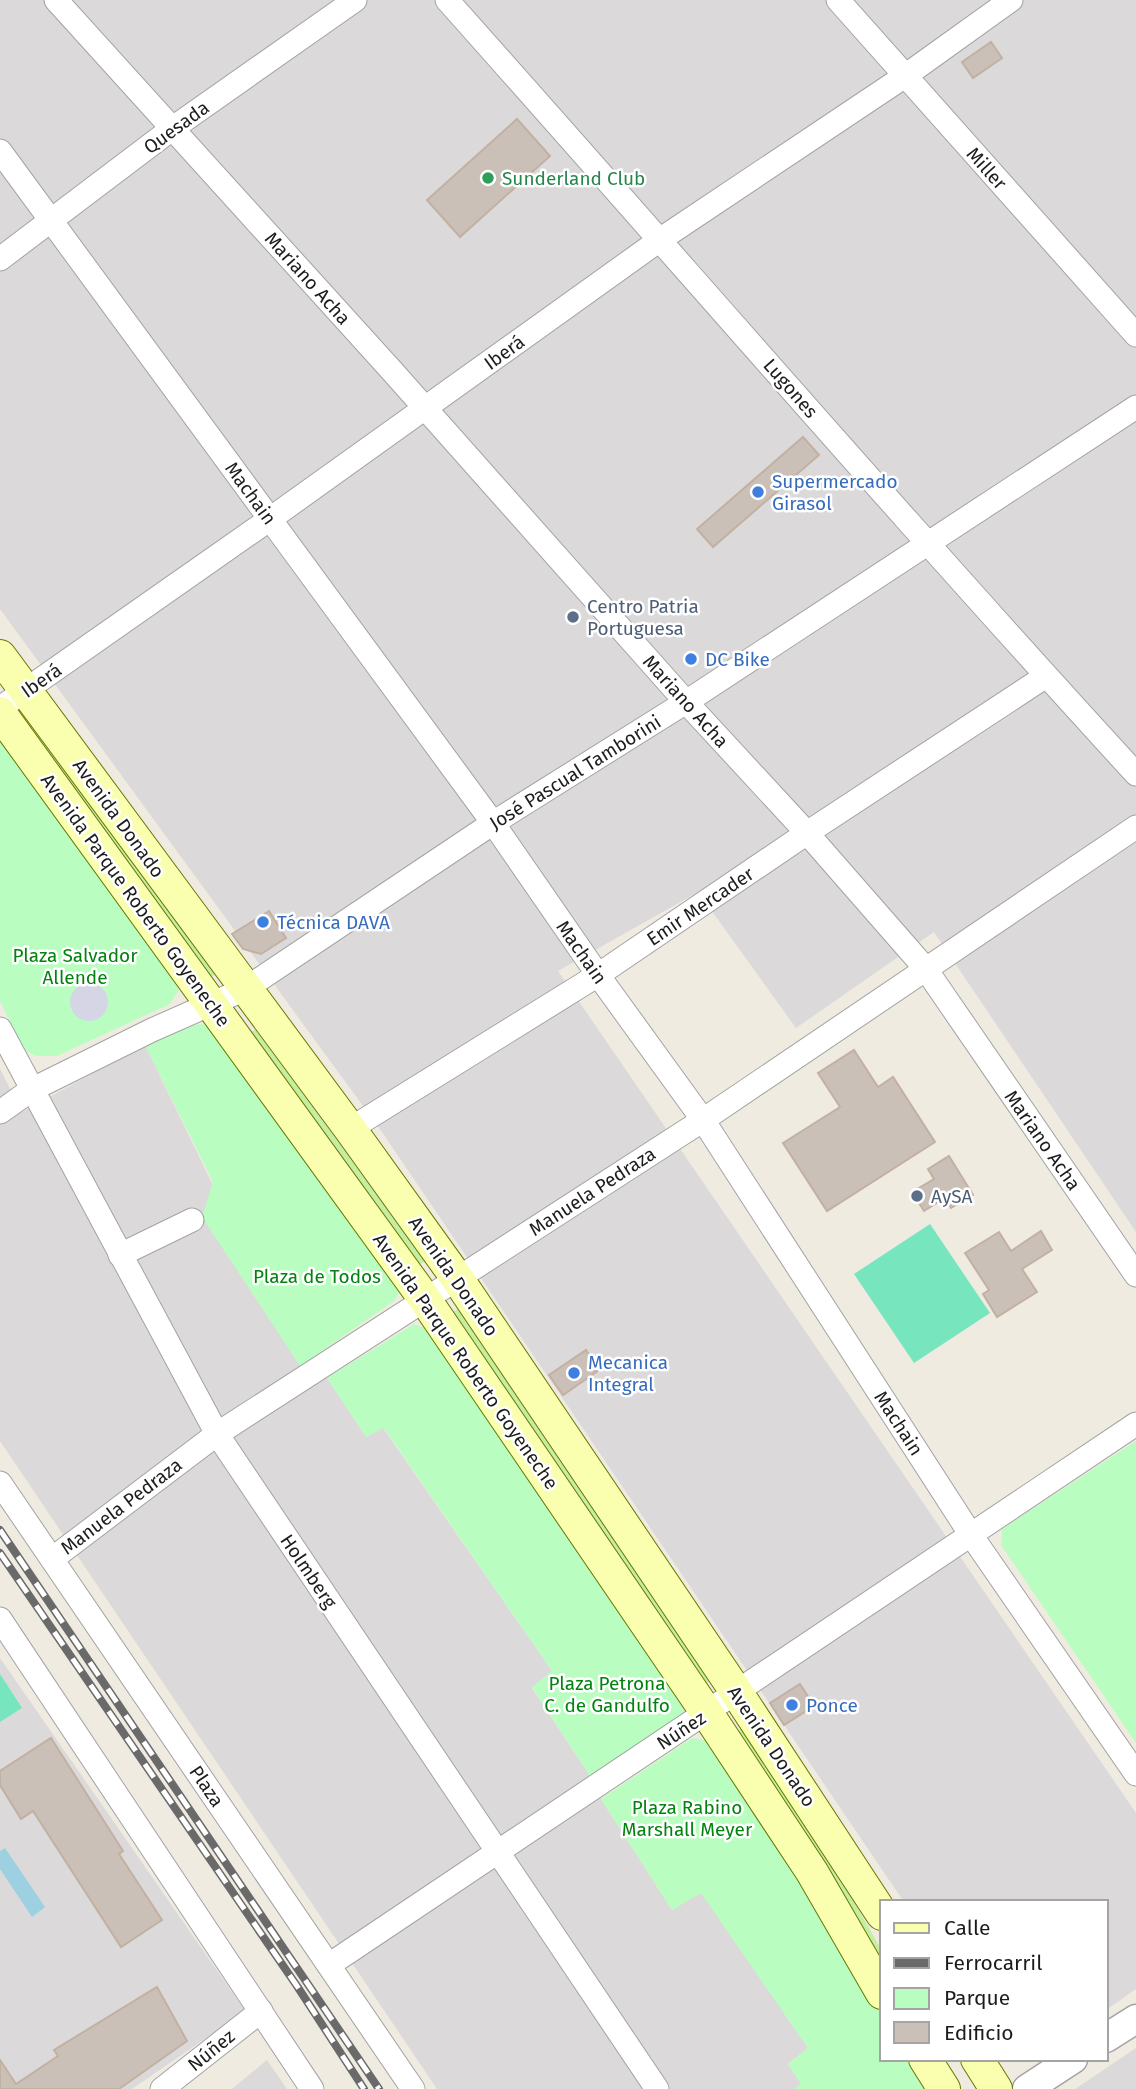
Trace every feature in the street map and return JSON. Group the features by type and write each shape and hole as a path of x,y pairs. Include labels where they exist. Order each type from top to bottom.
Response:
{"main road":[{"name":"Avenida Donado","path":"0,656 8,704 246,989 350,1129 457,1278 737,1693 880,1911"},
{"name":"Avenida Parque Roberto Goyeneche","path":"8,704 212,1005 424,1298 707,1713 812,1872 880,1990"},
{"path":"926,2061 944,2089"},
{"path":"978,2061 996,2089"}],"street":[{"name":"Mariano Acha","path":"56,0 686,702 807,833 925,968 1136,1276"},
{"name":"Quesada","path":"0,259 173,128 355,0"},
{"name":"Lugones","path":"447,0 661,239 927,545 1136,774"},
{"name":"Miller","path":"838,0 1136,335"},
{"name":"Iberá","path":"8,704 661,239 905,76 1011,0"},
{"name":"Machain","path":"0,151 493,823 703,1120 971,1535 1136,1774"},
{"name":"José Pascual Tamborini","path":"0,1112 31,1090 152,1030 246,989 493,823 686,702 1136,407"},
{"name":"Emir Mercader","path":"350,1129 598,975 1046,676"},
{"name":"Manuela Pedraza","path":"51,1559 217,1434 703,1120 1136,827"},
{"name":"Holmberg","path":"0,1029 217,1434 657,2089"},
{"path":"120,1255 192,1220"},
{"name":"Núñez","path":"329,1965 1136,1424"},
{"name":"Plaza","path":"0,1483 413,2089"},
{"path":"0,1619 312,2089"},
{"name":"Núñez","path":"162,2089 261,2011"},
{"path":"1108,2037 1136,2019"},
{"path":"1027,2089 1070,2061"}],"shaded area":[{"path":"0,0 1136,0 1136,1232 934,932 796,1028 698,892 558,971 1136,1813 1136,1989 1108,2009 1108,1900 903,1900 382,1132 0,609"},
{"path":"89,983 102,989 108,1002 102,1015 89,1021 76,1015 70,1002 76,989"},
{"path":"145,1045 300,1365 327,1378 366,1437 383,1428 552,1671 532,1688 590,1776 601,1799 672,1910 701,1892 808,2048 788,2064 801,2084 794,2089 437,2089 0,1441 0,1069 22,1112"},
{"path":"0,1658 245,2011 132,2089 0,2089"},
{"path":"1136,2048 1136,2089 1075,2089"},
{"path":"267,2060 287,2089 232,2089"}],"green space":[{"path":"25,714 217,973 207,980 18,719"},
{"name":"Plaza Salvador Allende","path":"0,734 178,982 178,991 170,1004 57,1056 36,1056 26,1051 0,1001"},
{"name":"Plaza de Todos","path":"194,1025 211,1027 401,1290 394,1301 300,1366 202,1217 213,1182 145,1045"},
{"path":"257,1029 425,1261 415,1268 248,1033"},
{"path":"930,1224 990,1313 914,1363 854,1274"},
{"path":"460,1307 710,1681 702,1686 451,1314"},
{"name":"Plaza Petrona C. de Gandulfo","path":"414,1324 430,1330 684,1703 684,1713 677,1720 590,1776 532,1687 552,1671 384,1428 366,1437 327,1378"},
{"path":"1136,1441 1136,1743 1001,1545 1002,1529"},
{"path":"0,1674 22,1708 0,1722"},
{"path":"742,1728 824,1849 880,1947 880,1970 733,1734"},
{"name":"Plaza Rabino Marshall Meyer","path":"692,1738 707,1740 880,2004 880,2061 917,2061 935,2089 794,2089 801,2084 788,2064 808,2048 701,1893 672,1910 601,1799"}],"water":[{"path":"5,1848 45,1907 32,1917 0,1869 0,1851"}],"building":[{"path":"991,42 1002,58 973,78 962,62"},
{"name":"Sunderland Club","path":"517,119 550,156 460,237 427,200"},
{"name":"Supermercado Girasol","path":"803,437 819,455 713,547 697,529"},
{"name":"Técnica DAVA","path":"269,911 286,938 261,954 243,949 232,934"},
{"path":"854,1050 878,1087 893,1077 935,1142 827,1211 783,1143 840,1107 818,1073"},
{"path":"949,1156 973,1195 951,1208 945,1198 924,1211 912,1192 934,1179 928,1169"},
{"path":"1041,1231 1052,1250 1022,1269 1037,1292 997,1317 983,1294 989,1290 965,1253 999,1232 1011,1251"},
{"name":"Mecanica Integral","path":"586,1350 599,1370 563,1395 549,1375"},
{"name":"Ponce","path":"800,1684 814,1706 784,1725 770,1703"},
{"path":"51,1738 123,1851 119,1854 162,1920 121,1947 33,1811 21,1819 0,1785 0,1771"},
{"path":"157,1987 187,2041 119,2089 0,2089 0,2060 16,2084 58,2056 54,2050"}],"railway":[{"path":"0,1530 379,2089"},
{"path":"0,1553 297,1986 364,2089"}],"place":[{"name":"Sunderland Club","path":"488,178"},
{"name":"Supermercado Girasol","path":"758,492"},
{"name":"Centro Patria Portuguesa","path":"573,617"},
{"name":"DC Bike","path":"691,659"},
{"name":"Técnica DAVA","path":"263,922"},
{"name":"AySA","path":"917,1196"},
{"name":"Mecanica Integral","path":"574,1373"},
{"name":"Ponce","path":"792,1705"}]}
